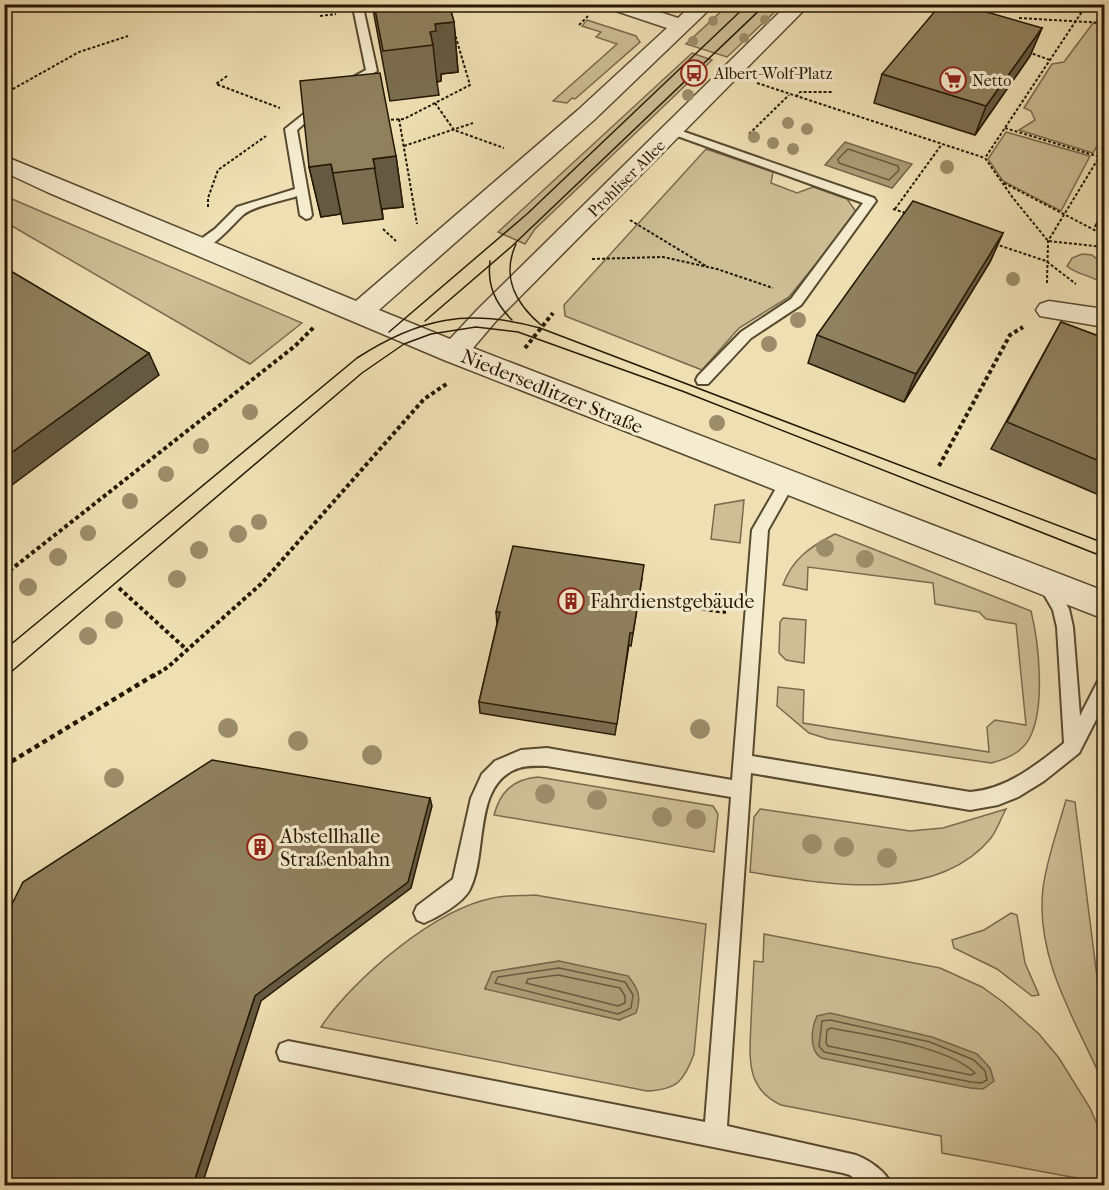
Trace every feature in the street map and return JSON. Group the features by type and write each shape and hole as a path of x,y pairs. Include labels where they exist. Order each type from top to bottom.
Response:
{"street":[{"path":"614,4 681,26"},
{"path":"359,313 577,123 705,4"},
{"name":"Prohliser Allee","path":"453,367 487,315 800,4"},
{"name":"Niedersedlitzer Straße","path":"4,163 56,187 359,313 453,367 787,482 1104,605"},
{"path":"1049,310 1104,318"}],"lane":[{"path":"306,215 291,129 334,93 372,71 359,12"},
{"path":"673,131 870,201 796,302 746,335 703,380"},
{"path":"198,247 219,232 241,210 302,191"},
{"path":"715,1135 760,530 787,482"},
{"path":"1036,579 1048,587 1061,609 1065,627 1073,747"},
{"path":"742,763 970,801 983,801 1008,793 1073,747 1104,687"},
{"path":"424,913 461,885 482,791 493,772 504,764 531,756 547,757 741,790"},
{"path":"288,1052 843,1162 856,1166 881,1185"}],"path":[{"path":"985,158 1087,4"},
{"path":"579,25 589,16"},
{"path":"1020,18 1104,22"},
{"path":"375,122 404,119 470,85 452,25"},
{"path":"4,94 71,56 113,39 128,36"},
{"path":"1019,49 1050,60"},
{"path":"227,76 216,84 303,117"},
{"path":"747,80 985,158 1048,242 1104,247"},
{"path":"796,97 800,92 832,92"},
{"path":"732,151 789,94"},
{"path":"435,103 454,130 505,148"},
{"path":"399,119 419,233"},
{"path":"404,146 473,123"},
{"path":"1005,128 1100,157"},
{"path":"208,215 208,198 218,170 271,133 291,129"},
{"path":"896,210 942,144"},
{"path":"939,466 1010,335 1049,310 1046,261 1048,242 1104,149"},
{"path":"1001,182 1104,235"},
{"path":"870,201 917,217"},
{"path":"630,220 709,268"},
{"path":"383,229 403,248"},
{"path":"992,243 1046,261 1082,288"},
{"path":"592,259 663,257 709,268 799,297"},
{"path":"4,575 286,353 321,320"},
{"path":"4,766 168,667 262,583 453,367"},
{"path":"119,588 187,650"},
{"path":"688,607 754,615"}],"shaded area":[{"path":"728,5 782,5 727,57 686,44"},
{"path":"587,20 636,36 640,42 575,99 572,98 567,103 553,101 617,44 596,37 601,32 582,26"},
{"path":"1093,23 1104,24 1104,133 1093,153 1019,130 1035,120 1031,111 1024,108 1052,64 1064,62"},
{"path":"692,53 712,60 535,229 525,244 498,232"},
{"path":"1006,132 1090,156 1061,211 1003,181 988,159"},
{"path":"706,149 773,172 771,183 797,193 813,187 847,199 857,213 789,297 739,328 702,370 565,316 564,305"},
{"path":"5,196 302,323 250,364 5,222"},
{"path":"1082,254 1092,255 1099,261 1099,268 1104,273 1104,285 1067,266 1072,258"},
{"path":"744,500 740,543 711,539 715,505"},
{"path":"835,534 1031,611 1038,656 1038,707 1031,735 1020,750 1009,757 991,763 828,739 809,733 777,706 778,687 804,690 803,723 989,752 987,727 995,720 1026,725 1016,624 986,619 979,612 935,604 933,583 808,567 807,590 783,585 803,554"},
{"path":"783,618 806,620 804,663 786,660 779,653 780,622"},
{"path":"538,777 713,806 718,814 714,852 494,815 500,800 509,788 521,781"},
{"path":"1066,800 1075,802 1104,1033 1104,1078 1101,1078 1069,1010 1051,963 1045,938 1042,914 1043,888"},
{"path":"760,809 910,831 943,828 1006,809 991,838 968,859 941,873 910,881 878,885 811,881 750,872 754,817"},
{"path":"535,895 706,924 694,1054 687,1071 678,1082 666,1089 647,1091 321,1027 335,1008 374,968 397,949 446,916 470,905 498,897","holes":["559,961 619,1020 485,988 493,972"]},
{"path":"1011,913 1017,915 1025,963 1039,995 1032,996 997,969 954,948 952,940 984,930"},
{"path":"764,934 940,968 982,987 1003,1002 1039,1034 1059,1058 1090,1108 1104,1140 1104,1183 942,1153 941,1136 781,1105 769,1098 755,1080 750,1058 754,961 763,962"}],"water":[{"path":"845,142 912,164 892,188 825,165"},
{"path":"559,961 628,976 638,993 639,1003 636,1013 619,1020 485,989 492,972"},
{"path":"830,1013 932,1037 977,1054 990,1068 994,1081 983,1089 970,1088 821,1058 814,1050 813,1027 817,1016"}],"building":[{"path":"374,4 449,4 454,22 435,24 436,31 430,32 433,45 383,51"},
{"path":"941,4 959,4 1042,28 986,106 882,74"},
{"path":"380,73 396,156 373,159 375,168 333,173 331,164 309,167 300,81"},
{"path":"913,201 1003,233 916,374 817,335"},
{"path":"4,267 149,353 4,458"},
{"path":"1061,322 1104,338 1104,463 1007,422"},
{"path":"513,546 644,565 633,633 630,633 617,724 479,702 500,612 496,612"},
{"path":"212,760 430,798 408,882 255,996 193,1185 4,1185 4,920 23,882"}],"tram line":[{"path":"389,332 527,214 748,4"},
{"path":"490,266 766,4"},
{"path":"516,244 510,267 513,289 524,308 541,325"},
{"path":"490,261 490,266"},
{"path":"425,321 490,266"},
{"path":"490,266 491,286 501,307 512,320"},
{"path":"4,650 357,358 402,334 445,320 490,319 540,328 1104,543"},
{"path":"4,678 362,373 404,344 431,334 476,327 518,332 682,391 1104,557"}],"place":[{"name":"Albert-Wolf-Platz","path":"694,73"},
{"name":"Netto","path":"953,80"},
{"name":"Fahrdienstgebäude","path":"571,601"},
{"name":"Abstellhalle Straßenbahn","path":"260,847"}]}
